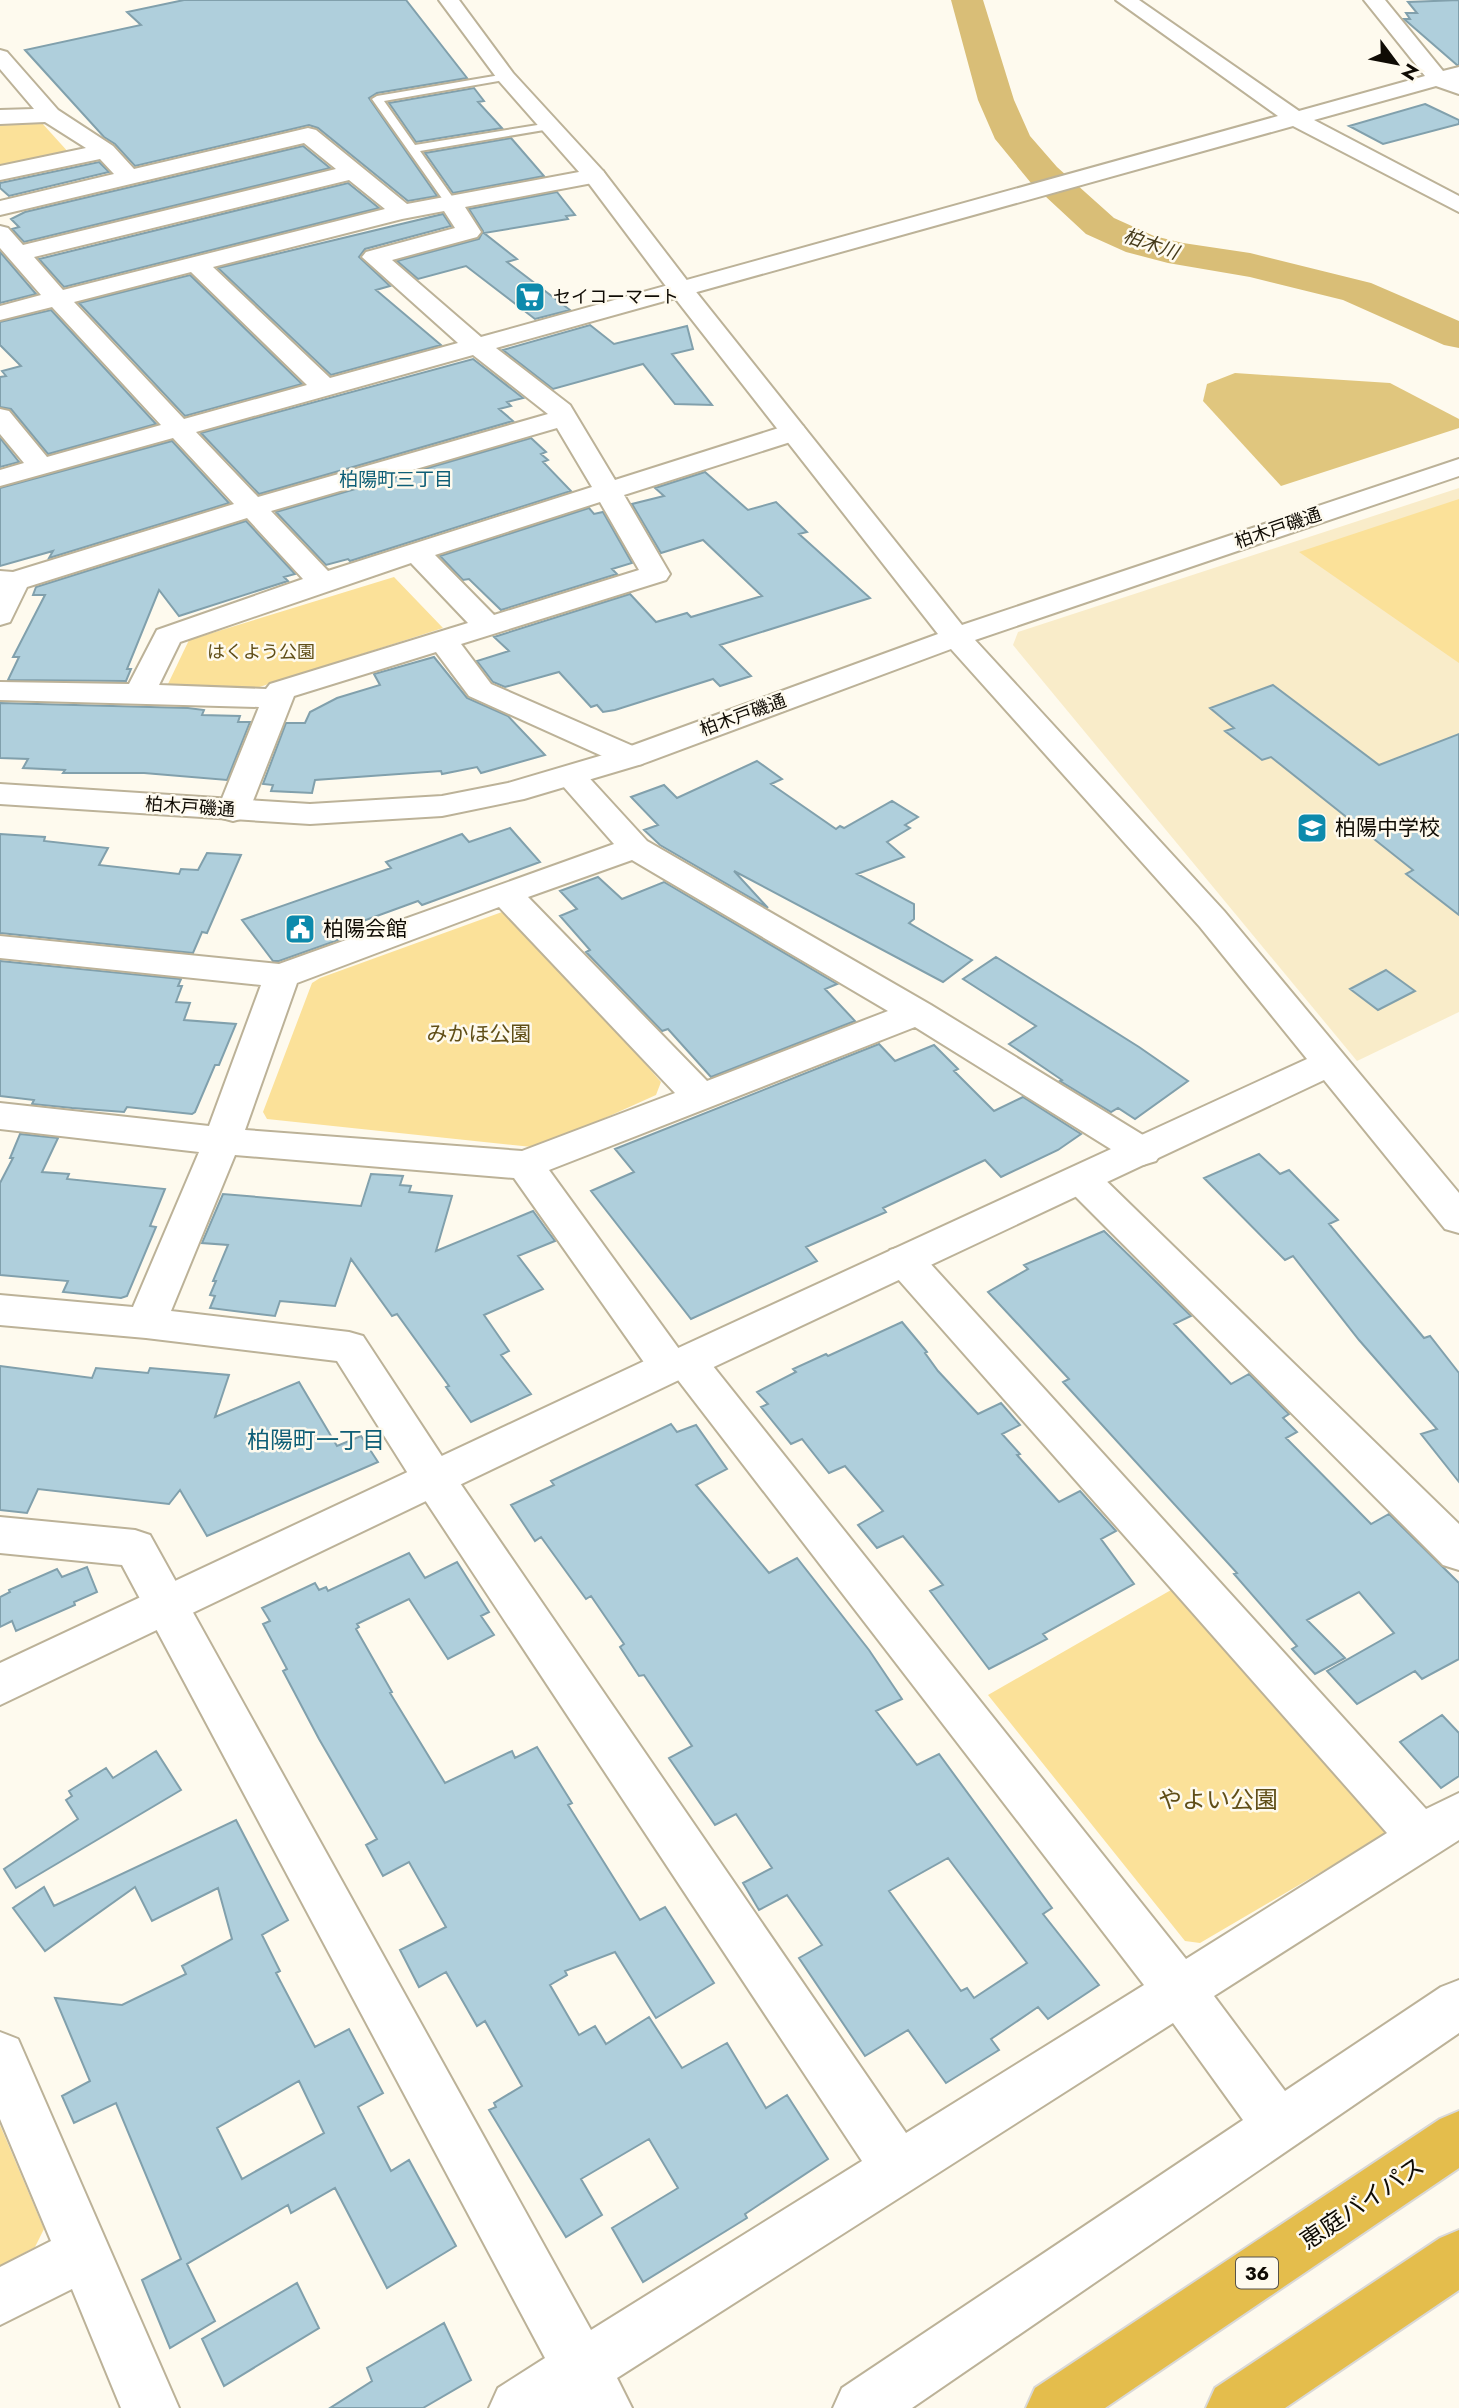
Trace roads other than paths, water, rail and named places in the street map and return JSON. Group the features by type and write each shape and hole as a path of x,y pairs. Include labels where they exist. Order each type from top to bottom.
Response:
{"highway":[{"name":"恵庭バイパス","path":"1055,2408 1459,2137"},
{"path":"1235,2408 1459,2257"}],"street":[{"path":"450,0 506,77 595,176 680,288 956,637 1212,919 1459,1219"},
{"path":"1126,0 1296,119 1459,205"},
{"path":"1374,0 1459,89"},
{"path":"4,66 50,115 105,151 130,177"},
{"path":"0,478 1448,76"},
{"path":"0,117 50,115"},
{"path":"0,208 308,135 402,212"},
{"path":"0,173 105,151"},
{"path":"19,253 353,172"},
{"path":"0,313 402,212 595,176"},
{"path":"233,811 281,690 656,575 565,417 374,257 469,232 450,202"},
{"path":"0,233 57,298 322,582"},
{"path":"197,265 324,387"},
{"path":"0,616 8,581 565,417"},
{"path":"2,424 41,467"},
{"path":"140,692 168,636 322,582 794,432"},
{"name":"柏木戸磯通","path":"0,794 310,814 442,806 513,792 571,777 631,757 956,637 1459,467"},
{"path":"416,552 488,626"},
{"path":"442,640 481,690 631,757"},
{"path":"0,691 140,692 277,699"},
{"path":"571,777 635,848 918,1013 1143,1152"},
{"path":"0,947 282,976 635,848"},
{"path":"505,893 702,1098"},
{"path":"146,1323 222,1141 282,976"},
{"path":"0,1116 222,1141 525,1165 918,1013"},
{"path":"0,1685 904,1259 1143,1152 1329,1063"},
{"path":"525,1165 678,1365 1180,1991 1279,2126"},
{"path":"1082,1180 1454,1539"},
{"path":"518,2408 593,2388 897,2167 1440,1825 904,1259"},
{"path":"0,1310 349,1346 434,1479 897,2167"},
{"path":"0,1535 135,1548 593,2388"},
{"path":"862,2408 1459,2004"},
{"path":"0,2057 150,2408"},
{"path":"0,2297 83,2254"}],"lane":[{"path":"450,202 377,99 506,77"},
{"path":"414,149 550,126"}],"waterway":[{"name":"柏木川","path":"967,0 996,100 1013,139 1044,175 1100,226 1140,244 1182,255 1250,265 1357,291 1459,336"}],"place":[{"name":"セイコーマート","path":"530,297"},
{"name":"柏陽中学校","path":"1312,828"},
{"name":"柏陽会館","path":"300,929"}],"district":[{"name":"柏陽町三丁目","path":"396,479"},
{"name":"柏陽町一丁目","path":"316,1440"}],"park label":[{"name":"はくよう公園","path":"261,652"},
{"name":"みかほ公園","path":"479,1034"},
{"name":"やよい公園","path":"1218,1799"}]}
